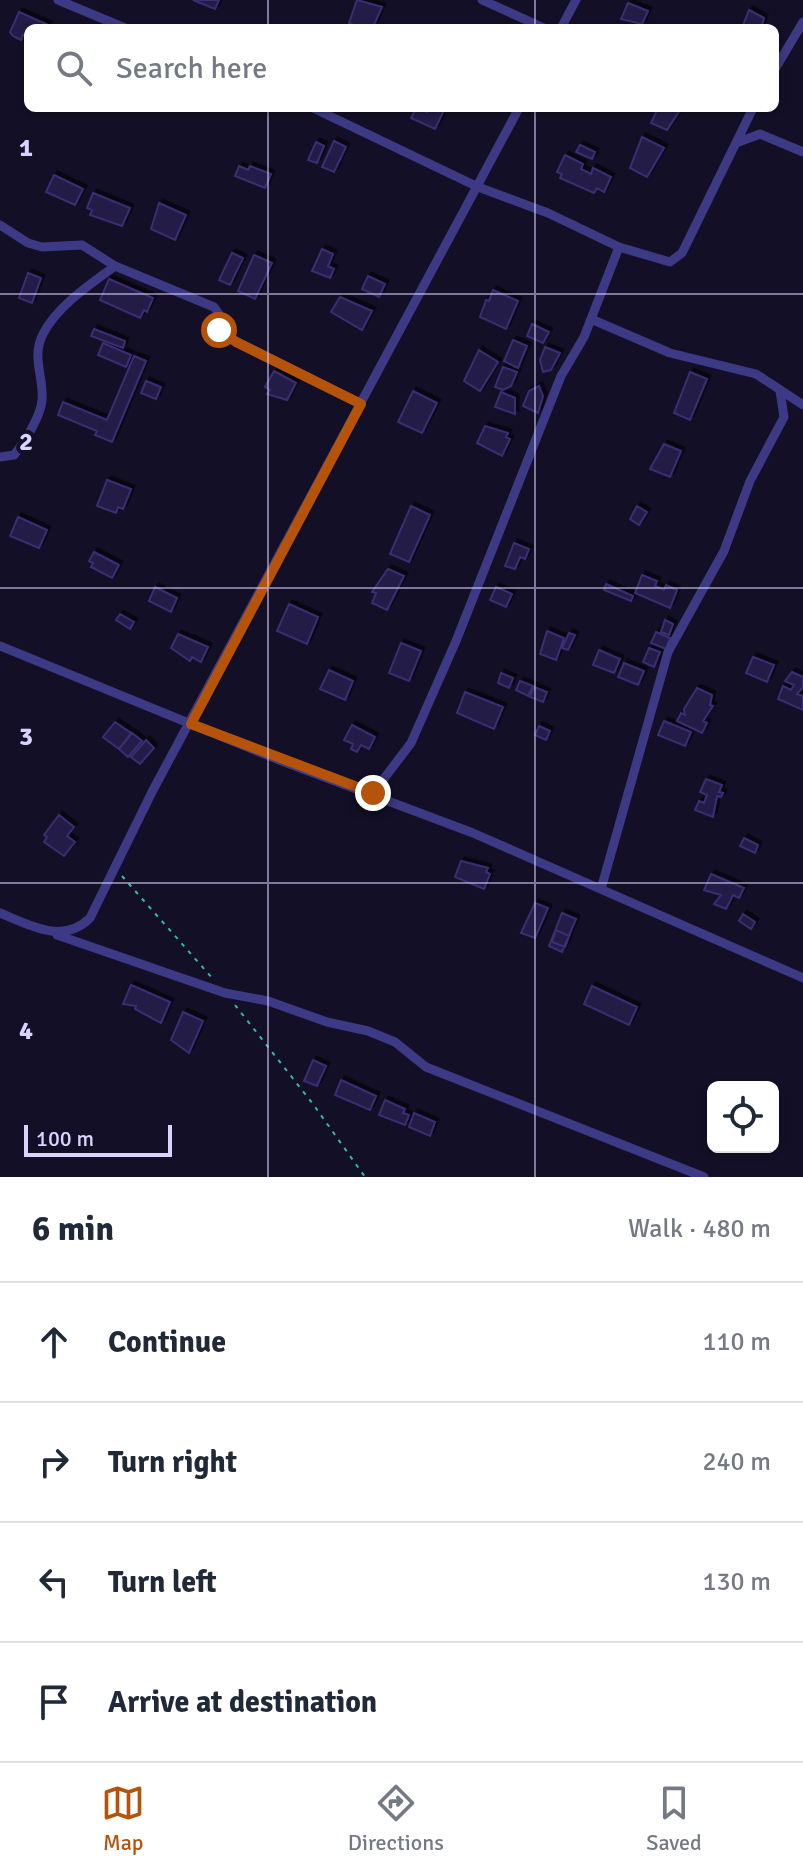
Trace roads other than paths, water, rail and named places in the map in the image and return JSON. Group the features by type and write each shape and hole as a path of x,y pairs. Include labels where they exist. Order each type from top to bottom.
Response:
{"street":[{"path":"58,0 115,24"},
{"path":"482,0 535,24"},
{"path":"563,24 576,0"},
{"path":"779,62 803,22"},
{"path":"321,112 478,187 662,262 677,259 751,112"},
{"path":"50,932 82,926 90,918 153,790 517,112"},
{"path":"731,148 743,138 760,134 803,152"},
{"path":"0,225 42,247 82,245 115,266 214,307 219,314 219,330 224,335 361,404"},
{"path":"373,793 411,743 478,588 561,376 591,319 619,247"},
{"path":"0,457 14,455 21,447 43,403 37,363 43,333 62,311 115,266"},
{"path":"591,319 670,353 756,374 803,405"},
{"path":"601,889 668,652 724,551 750,481 784,417 780,391"},
{"path":"0,646 191,724 373,793 803,978"},
{"path":"0,913 225,993 268,1001 327,1022 368,1031 395,1042 426,1067 704,1177"}]}
